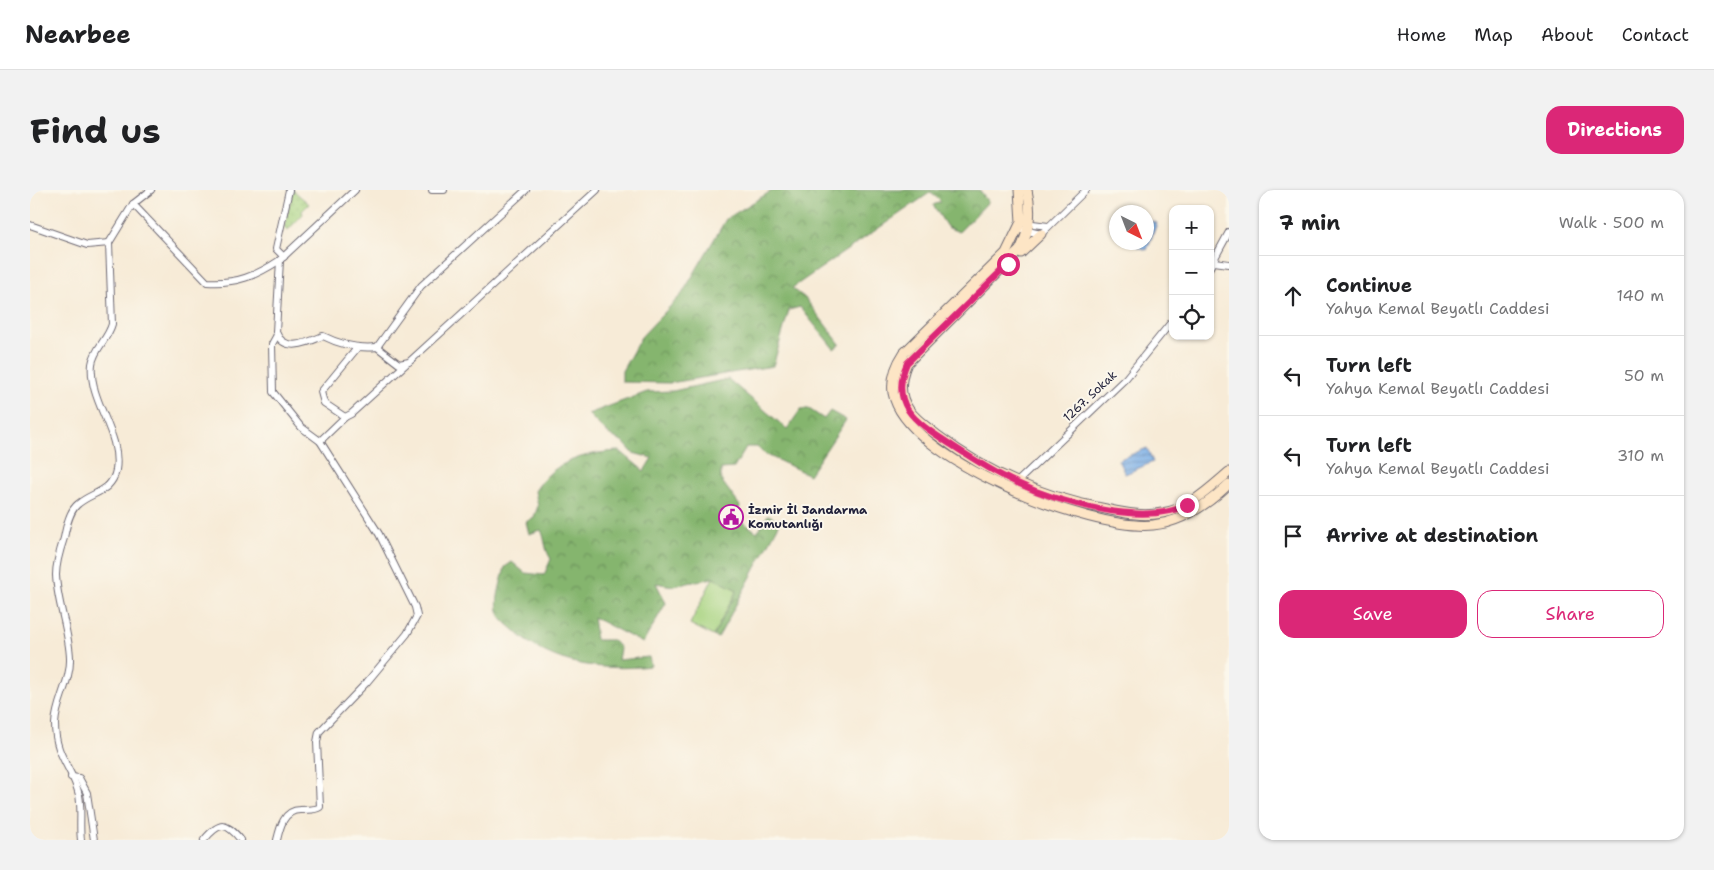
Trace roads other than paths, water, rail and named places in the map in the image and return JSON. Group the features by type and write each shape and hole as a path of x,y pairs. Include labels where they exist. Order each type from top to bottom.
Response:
{"main road":[{"path":"1019,190 1024,227 1006,253 900,359 892,386 895,399 905,419 936,446 1001,485 1040,503 1098,519 1134,526 1173,521 1208,502 1229,484"},
{"path":"1008,264 1020,250 1027,190"},
{"path":"1041,234 914,356 904,371 901,386 908,410 921,422 967,455 1016,483 1091,507 1148,515 1164,513 1187,505 1229,472"}],"street":[{"path":"81,840 78,794 61,757 56,737 57,708 68,680 70,659 68,636 59,600 56,567 72,512 78,504 110,484 116,469 114,444 98,399 92,373 94,355 109,336 112,324 109,243 133,204 151,190"},
{"path":"277,840 286,816 297,810 315,810 320,807 317,742 319,732 324,724 367,682 407,634 417,616 415,607 379,534 320,441 301,428 273,392 272,344 277,335 282,258 276,249 289,190"},
{"path":"133,204 207,282 220,283 257,276 282,258 355,190"},
{"path":"432,190 444,190"},
{"path":"377,347 421,286 526,190"},
{"path":"320,441 597,190"},
{"path":"1024,227 1041,234 1086,190"},
{"path":"30,225 87,245 109,243"},
{"path":"1024,227 1048,226"},
{"path":"1214,260 1229,232"},
{"path":"1214,264 1229,264"},
{"name":"1267. Sokak","path":"1016,483 1126,378 1169,325"},
{"path":"277,335 289,344 302,345 324,336 358,347 377,347 399,364 409,362"},
{"path":"345,417 324,403 321,392 358,347"},
{"path":"71,776 79,778 86,793 94,840"},
{"path":"204,840 214,828 222,826 230,827 241,840"}],"water":[{"path":"1147,448 1153,462 1125,474 1118,460"}],"place":[{"name":"İzmir İl Jandarma Komutanlığı","path":"731,517"}]}
